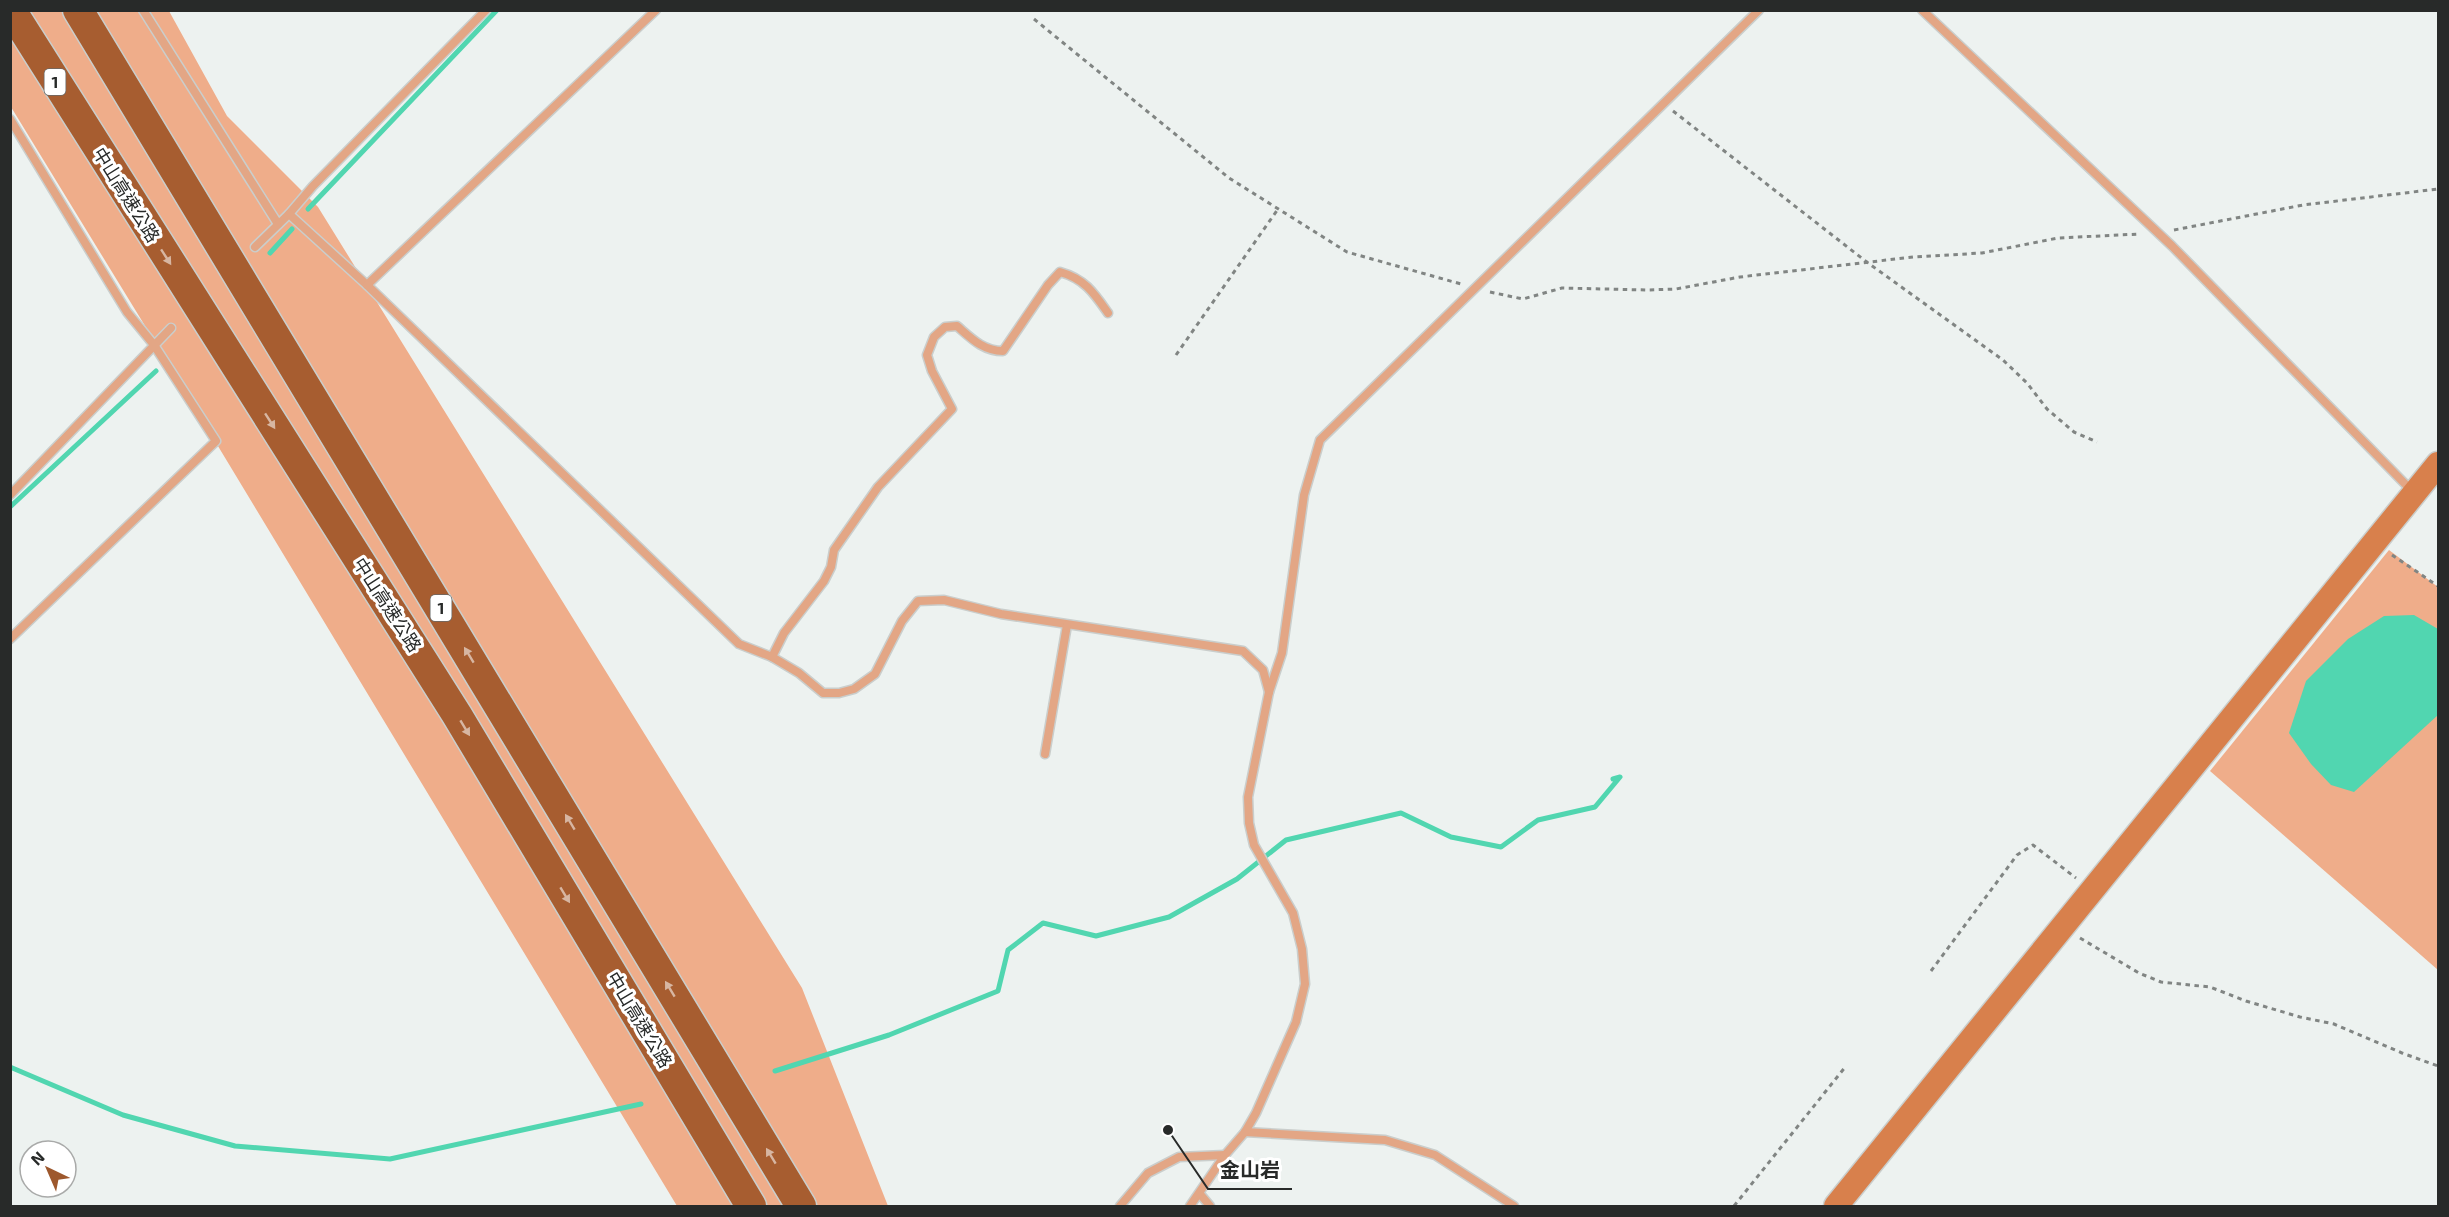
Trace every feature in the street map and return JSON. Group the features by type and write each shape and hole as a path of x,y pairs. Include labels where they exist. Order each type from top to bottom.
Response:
{"highway":[{"name":"中山高速公路","path":"11,10 457,715 751,1206"},
{"name":"1","path":"78,10 801,1206"},
{"path":"10,39 100,154"}],"street":[{"path":"1836,1206 2064,927 2373,542 2439,464"}],"lane":[{"path":"143,10 278,224"},
{"path":"255,247 486,10"},
{"path":"368,285 656,10"},
{"path":"1190,1206 1225,1155 1245,1132 1279,1065 1296,1022 1305,984 1302,949 1293,913 1254,844 1249,823 1248,797 1269,692 1282,653 1304,495 1320,440 1759,10"},
{"path":"1922,10 2158,233 2414,493"},
{"path":"10,639 216,441 154,345 127,312 12,124"},
{"path":"289,214 368,285 738,644 772,657 799,673 823,693 839,693 854,689 875,674 902,621 918,602 944,600 1001,614 1067,626 1243,651 1263,670 1269,692"},
{"path":"772,657 784,633 824,581 831,567 834,550 878,487 952,410 932,371 927,355 934,337 945,327 957,326 983,347 991,351 1003,351 1048,285 1060,272 1075,276 1093,292 1108,313"},
{"path":"10,495 171,328"},
{"path":"1045,754 1067,626"},
{"path":"1245,1132 1385,1140 1435,1155 1514,1206"},
{"path":"1120,1206 1148,1173 1179,1157 1225,1155"},
{"path":"1200,1194 1210,1206"}],"path":[{"path":"1034,19 1229,178 1347,252 1523,299 1562,288 1676,289 1740,277 1913,257 1982,253 2058,238 2158,233 2303,205 2439,189"},
{"path":"1665,104 1708,140 1797,206 1868,263 2003,360 2027,382 2048,409 2074,432 2097,442"},
{"path":"1176,355 1278,209"},
{"path":"2373,542 2439,586"},
{"path":"1931,970 2017,855 2033,845 2092,891"},
{"path":"2064,927 2107,956 2162,982 2210,987 2289,1014 2334,1024 2439,1066"},
{"path":"1734,1206 1846,1066"}],"shaded area":[{"path":"10,11 169,11 227,116 318,207 802,988 888,1206 677,1206 11,107"},
{"path":"2389,550 2438,587 2438,970 2210,771"},
{"path":"2414,615 2438,629 2438,715 2354,792 2331,785 2311,764 2289,733 2306,681 2348,639 2384,616"}],"waterway":[{"path":"308,209 497,10"},
{"path":"270,253 292,229"},
{"path":"10,507 156,371"},
{"path":"775,1071 889,1035 998,991 1008,950 1043,923 1096,936 1169,917 1237,879 1286,840 1401,813 1451,837 1501,847 1538,820 1595,807 1620,777 1613,779"},
{"path":"10,1067 123,1115 235,1146 390,1159 641,1104"}],"place":[{"name":"金山岩","path":"1168,1130"}]}
